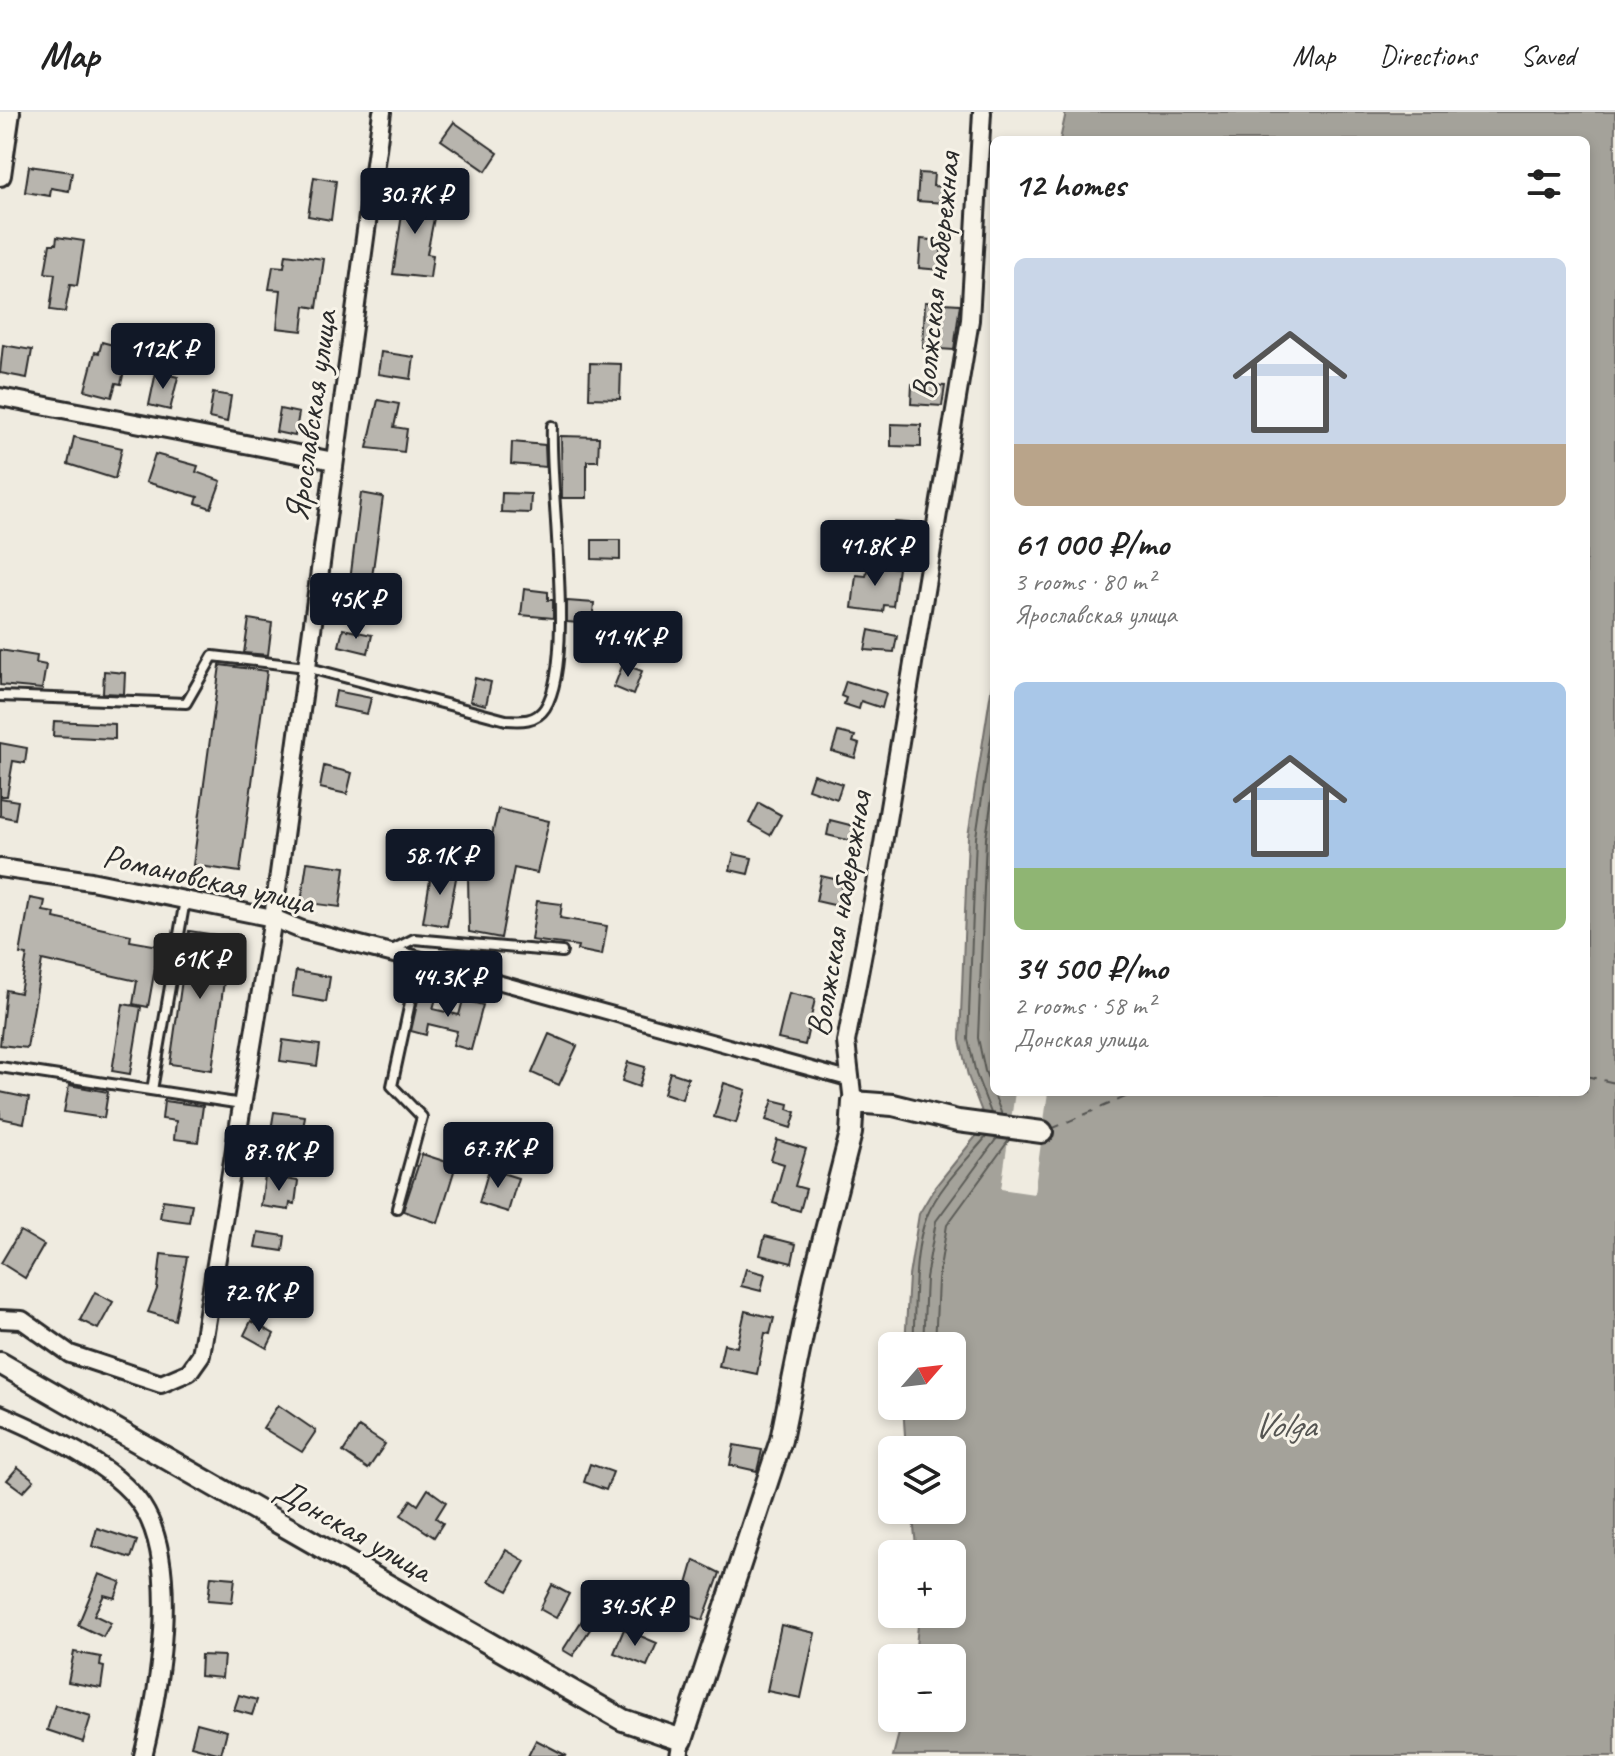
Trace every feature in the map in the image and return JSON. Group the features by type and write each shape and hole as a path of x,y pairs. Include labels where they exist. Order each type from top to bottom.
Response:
{"street":[{"name":"Ярославская улица","path":"0,1319 22,1320 70,1354 161,1384 189,1372 201,1355 273,918 382,112"},
{"name":"Волжская набережная","path":"680,1748 781,1440 814,1277 851,1133 853,1102 846,1042 879,868 970,320 982,112"},
{"path":"0,175 5,124"},
{"path":"0,397 334,461"},
{"name":"Романовская улица","path":"0,868 91,881 273,918 302,930 848,1079"},
{"path":"853,1102 893,1105 958,1121 1042,1132"},
{"name":"Донская улица","path":"0,1363 623,1720 680,1748"},
{"path":"0,1414 60,1442 97,1467 128,1491 151,1521 159,1548 161,1662 143,1756"}],"lane":[{"path":"0,696 186,703 213,656 306,667 506,720 525,721 545,709 554,686 561,622 550,466 552,426"},
{"path":"152,1090 185,900"},
{"path":"390,952 414,939 562,952"},
{"path":"397,1208 422,1117 392,1086 424,961"},
{"path":"0,1067 242,1104"}],"water":[{"name":"Volga","path":"1066,112 1615,112 1615,1756 893,1756 899,1732 966,1732 966,1644 916,1644 918,1628 966,1628 966,1540 915,1540 914,1524 966,1524 966,1436 905,1436 904,1420 966,1420 966,1332 906,1332 909,1276 919,1214 935,1187 981,1130 984,1117 968,1076 960,1040 968,836 990,697 990,1096 1590,1096 1590,136 1061,136"}],"pier":[{"path":"1014,1096 1047,1096 1034,1194 1001,1189"}],"building":[{"path":"454,122 498,153 486,171 441,140"},
{"path":"29,166 72,172 69,191 51,188 50,196 25,192"},
{"path":"919,173 934,174 933,186 946,187 945,203 917,201"},
{"path":"314,177 336,181 331,220 308,216"},
{"path":"406,188 431,192 428,211 435,213 427,254 433,255 430,278 393,274"},
{"path":"57,237 84,241 77,286 70,285 65,312 50,310 55,274 45,273 50,244 56,244"},
{"path":"921,239 942,241 940,270 919,268"},
{"path":"286,254 324,259 317,308 305,306 302,331 277,328 281,290 269,289 273,266 284,267"},
{"path":"925,302 960,304 954,350 923,348"},
{"path":"102,342 124,348 122,357 127,358 121,384 116,383 112,397 85,390 95,352 99,353"},
{"path":"3,345 32,350 27,378 0,373"},
{"path":"381,352 414,357 411,379 378,374"},
{"path":"590,363 621,364 620,399 589,398"},
{"path":"156,372 178,377 170,410 149,405"},
{"path":"912,384 945,386 942,406 911,404"},
{"path":"213,393 231,396 227,422 209,418"},
{"path":"378,400 399,404 394,427 407,429 404,452 367,448"},
{"path":"280,409 299,413 295,436 276,432"},
{"path":"891,424 921,425 921,447 891,446"},
{"path":"561,436 599,437 598,461 587,461 587,498 562,498"},
{"path":"74,437 122,448 115,479 68,464"},
{"path":"512,442 545,445 546,467 511,464"},
{"path":"155,454 198,466 196,472 221,481 211,508 196,503 198,497 146,482"},
{"path":"361,493 383,497 372,577 384,579 381,594 349,589"},
{"path":"502,493 531,494 530,513 501,512"},
{"path":"895,522 920,524 918,546 894,545"},
{"path":"592,540 620,540 620,560 592,559"},
{"path":"868,564 898,568 893,606 884,605 883,612 852,608 856,575 866,576"},
{"path":"524,589 548,592 548,600 553,600 553,618 521,615"},
{"path":"567,601 594,603 592,624 567,622"},
{"path":"249,619 272,623 268,655 244,653"},
{"path":"343,629 372,635 368,653 339,646"},
{"path":"869,630 897,636 894,652 865,650"},
{"path":"0,650 37,656 36,663 46,665 42,689 0,685"},
{"path":"623,664 642,671 633,695 614,687"},
{"path":"220,665 267,671 240,872 193,865"},
{"path":"104,671 125,673 124,694 103,693"},
{"path":"475,678 491,682 486,705 470,701"},
{"path":"846,681 886,693 882,708 861,701 859,709 844,704 846,698 841,696"},
{"path":"336,691 371,698 367,714 333,707"},
{"path":"54,721 115,724 115,739 53,736"},
{"path":"838,732 855,736 853,742 859,744 855,758 832,751"},
{"path":"0,743 27,748 25,763 13,761 7,796 0,796"},
{"path":"324,766 352,773 347,794 320,788"},
{"path":"813,774 842,784 837,799 808,789"},
{"path":"0,798 18,801 15,819 0,816"},
{"path":"759,803 781,815 770,835 749,823"},
{"path":"498,809 549,821 537,873 514,868 501,938 469,932 468,875 479,877 481,864 485,865"},
{"path":"830,820 858,827 855,842 827,835"},
{"path":"734,854 752,858 748,874 730,870"},
{"path":"307,862 345,867 340,907 301,902"},
{"path":"432,868 457,873 447,926 423,922"},
{"path":"821,876 843,881 838,906 816,901"},
{"path":"30,898 45,901 43,911 55,913 54,918 131,935 130,941 159,946 148,1007 133,1004 137,981 42,960 27,1048 0,1045 6,990 20,993 27,955 20,954"},
{"path":"537,901 562,904 560,918 607,926 602,955 577,950 578,946 531,940"},
{"path":"189,931 230,937 212,1070 170,1064"},
{"path":"296,971 330,977 326,1002 292,996"},
{"path":"420,991 437,995 433,1009 459,1015 463,1000 483,1005 471,1050 453,1045 457,1031 428,1024 426,1035 411,1031"},
{"path":"789,993 815,999 805,1045 778,1039"},
{"path":"123,1004 141,1007 130,1074 112,1071"},
{"path":"549,1034 577,1046 559,1085 532,1073"},
{"path":"283,1040 320,1045 317,1066 280,1061"},
{"path":"628,1062 645,1067 639,1087 622,1081"},
{"path":"670,1072 688,1078 682,1099 664,1093"},
{"path":"724,1083 746,1090 736,1123 714,1117"},
{"path":"69,1085 108,1092 104,1118 64,1112"},
{"path":"0,1092 29,1098 24,1123 0,1118"},
{"path":"773,1100 789,1104 788,1109 796,1112 791,1128 766,1120"},
{"path":"164,1101 203,1106 198,1142 174,1139 176,1121 162,1119"},
{"path":"274,1112 305,1116 301,1141 270,1136"},
{"path":"777,1140 806,1149 795,1186 806,1189 800,1211 773,1203 784,1164 771,1160"},
{"path":"422,1154 456,1165 438,1223 403,1211"},
{"path":"489,1169 518,1178 508,1212 479,1203"},
{"path":"265,1176 298,1181 295,1204 290,1203 289,1210 261,1206"},
{"path":"163,1200 192,1204 189,1222 160,1218"},
{"path":"20,1231 44,1245 25,1278 1,1263"},
{"path":"258,1232 285,1236 283,1251 255,1247"},
{"path":"765,1236 796,1244 792,1263 760,1255"},
{"path":"161,1254 187,1257 175,1320 148,1312 157,1289"},
{"path":"746,1269 765,1274 761,1291 741,1286"},
{"path":"252,1280 279,1285 276,1304 249,1300"},
{"path":"95,1292 113,1302 98,1329 80,1320"},
{"path":"745,1311 774,1318 770,1334 765,1333 757,1374 719,1366 724,1344 737,1347"},
{"path":"251,1321 274,1334 267,1348 244,1335"},
{"path":"278,1405 316,1431 302,1452 263,1428"},
{"path":"359,1427 385,1444 368,1469 343,1452"},
{"path":"734,1445 762,1450 757,1471 730,1465"},
{"path":"590,1464 613,1472 606,1490 584,1482"},
{"path":"18,1467 34,1480 23,1492 7,1480"},
{"path":"428,1489 446,1502 436,1518 443,1523 434,1537 401,1515 411,1500 418,1505"},
{"path":"97,1528 137,1541 131,1558 92,1546"},
{"path":"506,1550 525,1561 508,1591 489,1581"},
{"path":"694,1560 720,1573 703,1620 679,1612"},
{"path":"99,1574 121,1582 115,1598 104,1595 94,1615 111,1623 103,1637 78,1625"},
{"path":"211,1576 235,1578 232,1602 208,1600"},
{"path":"552,1585 569,1594 556,1618 540,1609"},
{"path":"584,1617 594,1623 573,1656 563,1650"},
{"path":"781,1625 815,1633 801,1698 767,1691"},
{"path":"624,1629 657,1643 647,1666 614,1653"},
{"path":"74,1652 101,1657 100,1666 104,1667 101,1688 68,1682"},
{"path":"201,1655 224,1656 222,1678 200,1676"},
{"path":"239,1695 257,1700 252,1715 234,1710"},
{"path":"55,1705 91,1716 83,1742 47,1730"},
{"path":"197,1723 227,1731 221,1754 191,1746"},
{"path":"536,1740 567,1756 528,1756"}],"ferry route":[{"path":"1590,1077 1615,1083"},
{"path":"1051,1129 1128,1096"}]}
